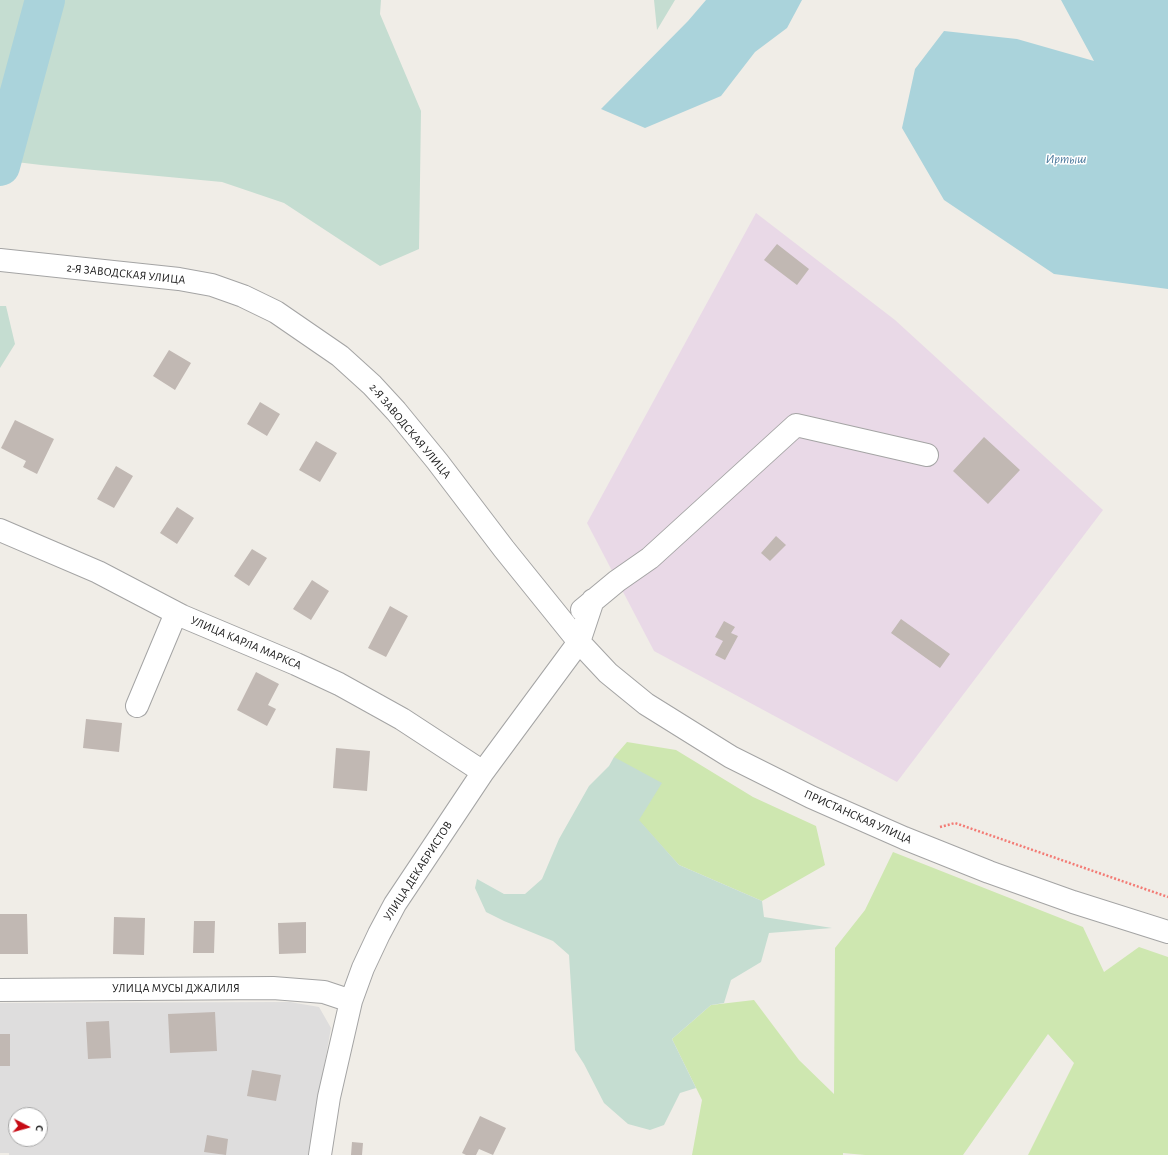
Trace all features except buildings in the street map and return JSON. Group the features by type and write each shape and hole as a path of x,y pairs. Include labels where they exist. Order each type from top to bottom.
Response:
{"street":[{"name":"2-Я ЗАВОДСКАЯ УЛИЦА","path":"0,260 192,281 212,285 243,296 276,312 340,356 372,385 437,460 504,549 579,642"},
{"path":"566,625 593,600 650,558 796,425 927,455"},
{"name":"УЛИЦА КАРЛА МАРКСА","path":"0,530 98,572 227,636 296,664 345,688 402,719 483,772"},
{"name":"УЛИЦА ДЕКАБРИСТОВ","path":"320,1155 331,1089 351,1001 363,968 395,904 483,772 579,642 593,600"},
{"path":"137,706 176,612"},
{"name":"ПРИСТАНСКАЯ УЛИЦА","path":"579,642 608,673 646,704 732,757 811,797 904,838 989,872 1074,902 1168,932"},
{"name":"УЛИЦА МУСЫ ДЖАЛИЛЯ","path":"0,990 273,988 324,992 351,1001"}],"path":[{"path":"955,823 1168,897"}],"shaded area":[{"path":"756,213 895,320 1103,510 897,782 654,651 587,523"},
{"path":"290,1002 319,1007 331,1028 308,1155 9,1155 9,1153 0,1153 0,1003"}],"green space":[{"path":"0,0 381,0 380,14 421,111 419,249 380,266 284,203 222,182 0,160"},
{"path":"654,0 675,0 657,30"},
{"path":"0,306 6,306 15,344 0,368"},
{"path":"627,742 676,750 753,797 816,826 825,865 762,901 679,865 638,820 614,757"},
{"path":"614,757 662,783 639,820 679,865 762,901 764,917 832,928 769,933 761,962 731,980 724,1003 711,1005 672,1039 696,1088 680,1093 664,1125 650,1130 628,1124 604,1103 575,1050 569,955 553,941 486,912 475,888 477,879 504,894 525,894 542,879 559,839 589,786 609,766"},
{"path":"893,852 1083,927 1104,972 1139,947 1168,957 1168,1155 1028,1155 1074,1063 1048,1034 963,1155 865,1155 843,1153 843,1155 692,1155 702,1100 672,1039 711,1005 754,1000 799,1060 834,1094 835,948 865,910"}],"water":[{"path":"706,0 802,0 787,28 755,52 721,96 645,128 601,109 688,21"},
{"name":"Иртыш","path":"1061,0 1168,0 1168,289 1054,274 944,200 902,128 915,69 944,31 1017,39 1094,61"}],"waterway":[{"path":"0,166 45,0"}]}
